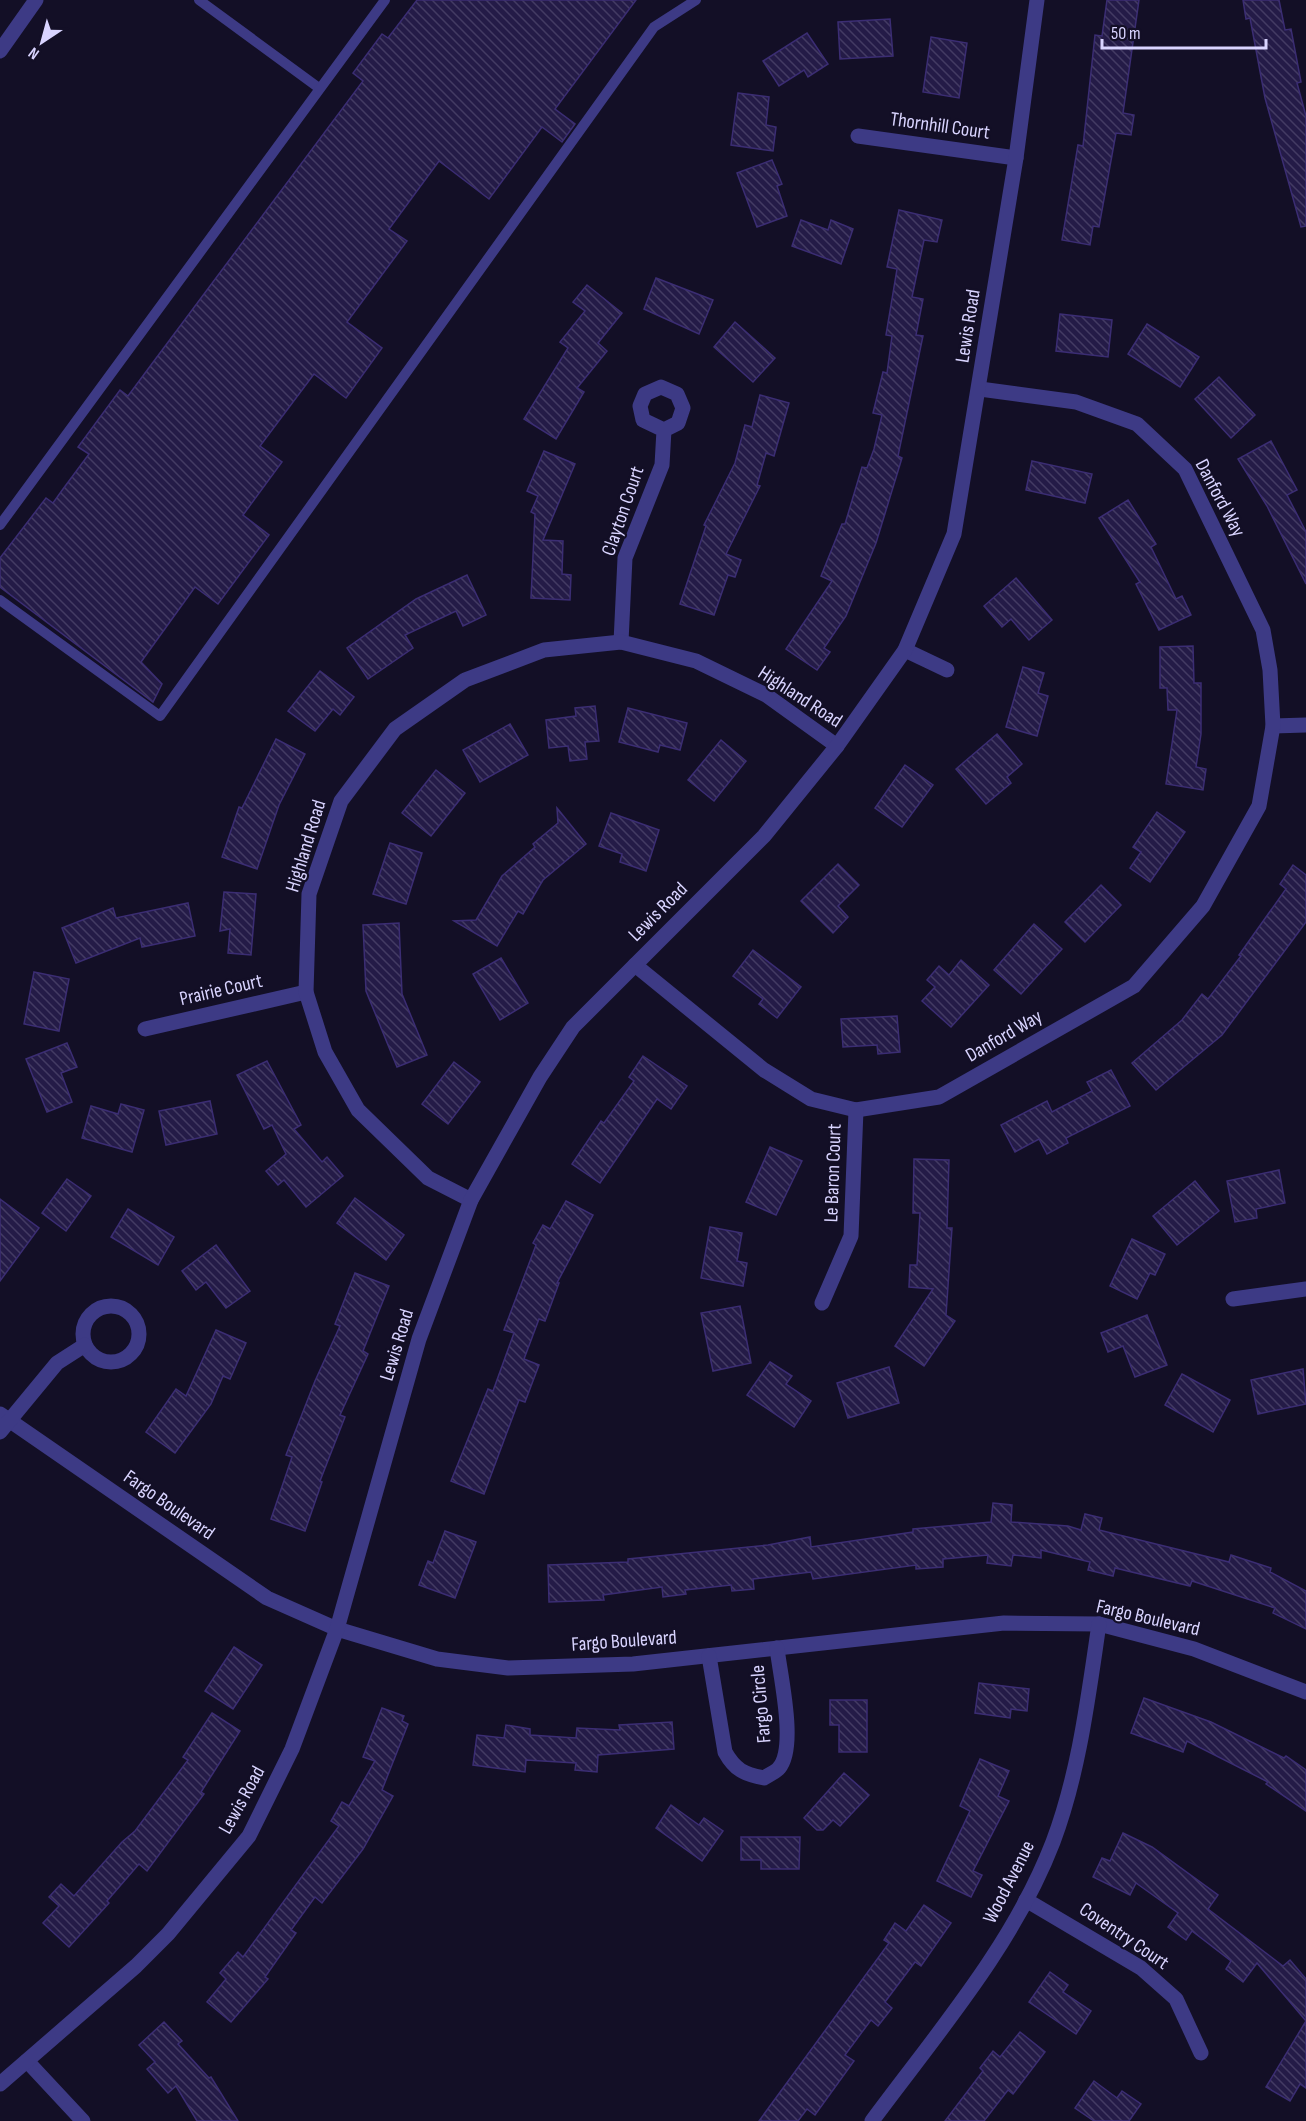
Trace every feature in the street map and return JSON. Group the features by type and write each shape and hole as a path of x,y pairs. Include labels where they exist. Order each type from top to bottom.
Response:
{"street":[{"path":"0,51 36,0"},
{"name":"Lewis Road","path":"0,2084 136,1966 168,1934 249,1836 292,1749 337,1629 419,1339 471,1200 540,1077 573,1027 764,836 837,746 905,650 954,534 980,389 1016,158 1037,0"},
{"name":"Thornhill Court","path":"858,136 1016,158"},
{"name":"Danford Way","path":"635,965 764,1070 812,1099 856,1110 939,1097 1134,986 1203,906 1259,806 1273,726 1270,670 1263,630 1185,469 1137,424 1076,402 980,389"},
{"name":"Clayton Court","path":"621,642 625,558 662,465 664,430"},
{"name":"Highland Road","path":"471,1200 428,1178 358,1110 325,1052 306,992 309,894 340,801 395,729 465,680 544,650 621,642 706,666 766,695 837,746"},
{"path":"905,650 947,670"},
{"path":"1273,726 1306,725"},
{"name":"Prairie Court","path":"145,1029 306,992"},
{"name":"Le Baron Court","path":"822,1303 851,1236 856,1110"},
{"path":"1233,1299 1306,1289"},
{"path":"3,1422 57,1363 85,1345"},
{"name":"Fargo Boulevard","path":"3,1422 267,1598 337,1629 437,1659 508,1668 633,1664 1004,1623 1100,1624 1194,1649 1306,1692"},
{"name":"Wood Avenue","path":"872,2121 979,1976 1026,1900 1052,1844 1069,1793 1100,1624"},
{"name":"Fargo Circle","path":"709,1656 725,1752 733,1766 743,1774 764,1778 779,1768 786,1752 787,1737 777,1648"},
{"name":"Coventry Court","path":"1026,1900 1109,1948 1150,1976 1176,1999 1201,2053"},
{"path":"27,2061 83,2121"}],"lane":[{"path":"199,0 319,88"},
{"path":"0,525 385,0"},
{"path":"0,600 160,716 654,27 696,0"}],"building":[{"path":"417,0 636,0 555,109 575,124 562,142 542,127 489,199 439,161 389,229 407,241 347,322 382,348 346,398 314,374 260,446 282,462 243,515 269,535 218,604 195,587 141,662 162,684 153,702 0,587 0,558 46,498 53,503 89,454 78,447 120,390 128,396 363,81 353,73 382,34 388,38"},
{"path":"1107,0 1139,0 1123,113 1134,115 1131,135 1116,133 1099,227 1093,226 1090,245 1062,240 1078,145 1083,146 1095,35 1102,36"},
{"path":"1243,0 1279,0 1285,30 1291,29 1301,82 1297,83 1306,116 1306,226 1301,227 1265,98 1250,18 1246,19"},
{"path":"890,19 893,56 840,59 838,22"},
{"path":"807,33 828,64 808,77 804,70 779,86 763,61"},
{"path":"931,37 967,43 959,98 923,92"},
{"path":"738,93 769,97 766,125 776,127 773,151 731,145"},
{"path":"772,160 782,184 777,186 787,216 757,227 737,173"},
{"path":"899,210 942,220 937,242 924,240 912,297 923,299 916,335 923,336 898,456 902,458 876,543 846,616 824,648 830,652 817,670 786,649 832,581 821,576 842,524 845,524 862,467 867,468 874,449 882,415 873,413 883,372 887,373 892,336 886,335 897,269 887,267"},
{"path":"801,220 828,230 831,220 853,229 841,264 792,246"},
{"path":"656,278 713,300 699,334 644,309"},
{"path":"587,285 622,313 598,343 607,351 577,388 584,392 556,439 524,419 568,348 560,342 585,311 573,302"},
{"path":"1060,314 1112,320 1108,357 1056,351"},
{"path":"735,322 775,358 753,382 714,347"},
{"path":"1147,324 1199,357 1180,387 1128,354"},
{"path":"1219,377 1255,415 1231,438 1195,399"},
{"path":"760,395 789,403 774,456 766,453 757,485 760,486 726,554 741,560 735,577 728,575 714,615 680,604 706,526 704,525 735,463 745,425 752,427"},
{"path":"1271,441 1297,490 1287,495 1306,532 1306,584 1267,506 1238,459"},
{"path":"544,451 575,464 543,540 563,541 562,574 571,575 570,600 531,598 535,514 531,512 538,496 527,491"},
{"path":"1032,461 1092,474 1085,503 1026,490"},
{"path":"1128,500 1156,544 1151,547 1176,599 1182,596 1191,615 1159,630 1136,584 1140,582 1099,518"},
{"path":"467,575 486,615 463,626 456,611 405,635 413,648 368,679 347,648 416,599"},
{"path":"1016,578 1052,620 1029,640 1011,619 1002,627 984,606"},
{"path":"1193,646 1194,683 1201,683 1201,734 1196,767 1206,769 1203,790 1166,784 1177,710 1168,710 1167,688 1160,688 1160,647"},
{"path":"1023,667 1044,673 1038,693 1048,696 1037,736 1006,727"},
{"path":"320,671 354,697 340,715 333,709 315,731 288,711"},
{"path":"595,706 599,741 585,742 587,759 570,761 568,746 549,748 546,720 576,716 575,708"},
{"path":"628,708 687,723 680,750 660,745 658,752 619,742"},
{"path":"510,724 528,755 480,782 463,750"},
{"path":"997,734 1022,764 1007,777 1011,783 986,804 956,769"},
{"path":"276,739 305,754 279,805 257,869 222,857 239,807 242,808"},
{"path":"721,740 746,761 714,801 688,780"},
{"path":"905,765 933,785 902,827 875,808"},
{"path":"436,770 465,793 431,836 402,813"},
{"path":"557,808 586,844 543,880 523,914 518,911 497,946 454,921 476,920 502,876 535,847 533,844 558,823"},
{"path":"1157,812 1185,832 1150,882 1130,868 1141,852 1133,847"},
{"path":"611,813 659,830 646,871 620,862 622,854 599,846"},
{"path":"390,843 422,853 406,904 373,894"},
{"path":"838,864 859,885 838,906 848,917 833,933 801,901"},
{"path":"1293,865 1306,875 1306,922 1222,1035 1156,1090 1132,1063 1182,1020 1202,994 1208,999 1241,956 1239,955 1286,889 1280,884"},
{"path":"1101,885 1121,905 1085,942 1065,922"},
{"path":"224,892 256,894 251,955 228,953 230,929 220,931"},
{"path":"188,903 195,936 142,947 140,938 76,963 62,928 113,908 116,918"},
{"path":"399,923 402,994 427,1055 397,1067 366,991 363,925"},
{"path":"1034,924 1062,949 1021,994 994,970"},
{"path":"753,950 801,987 777,1018 759,1004 763,999 733,976"},
{"path":"501,958 528,1003 500,1020 473,974"},
{"path":"961,960 989,985 951,1027 922,1001 935,987 927,980 939,966 949,975"},
{"path":"34,972 69,979 59,1031 24,1024"},
{"path":"897,1016 900,1052 878,1054 877,1045 843,1047 841,1019"},
{"path":"67,1043 77,1067 61,1073 72,1102 47,1112 26,1059"},
{"path":"643,1056 687,1086 671,1109 657,1099 600,1183 572,1164 601,1121 604,1123 634,1081 629,1077"},
{"path":"267,1061 301,1125 294,1129 322,1162 327,1157 343,1176 306,1207 284,1180 278,1185 266,1171 286,1154 272,1125 264,1129 237,1075"},
{"path":"454,1062 480,1082 448,1124 422,1104"},
{"path":"1111,1070 1130,1106 1066,1138 1068,1143 1047,1154 1039,1139 1015,1152 1001,1125 1047,1101 1052,1112 1092,1091 1087,1082"},
{"path":"210,1101 217,1134 166,1145 159,1111"},
{"path":"121,1104 144,1110 132,1152 82,1138 91,1106 118,1114"},
{"path":"770,1147 802,1161 776,1215 746,1202"},
{"path":"914,1159 949,1160 947,1228 952,1228 946,1315 955,1321 924,1366 895,1346 933,1289 909,1287 910,1265 917,1265 920,1213 913,1213"},
{"path":"1279,1170 1285,1203 1256,1209 1257,1218 1235,1222 1227,1181"},
{"path":"67,1179 91,1196 66,1231 42,1213"},
{"path":"1195,1181 1219,1211 1177,1245 1153,1216"},
{"path":"355,1198 404,1235 386,1260 337,1223"},
{"path":"0,1199 39,1228 0,1281"},
{"path":"566,1201 593,1215 557,1283 559,1283 545,1321 539,1319 524,1359 539,1365 525,1402 519,1400 484,1494 451,1481 488,1389 493,1391 514,1333 504,1330 536,1245 533,1243 543,1225 550,1229"},
{"path":"128,1209 174,1237 158,1265 111,1237"},
{"path":"710,1227 742,1233 737,1261 747,1263 743,1286 701,1278"},
{"path":"1132,1239 1165,1254 1155,1275 1150,1273 1137,1299 1110,1286"},
{"path":"216,1245 250,1291 226,1308 206,1282 196,1290 182,1271"},
{"path":"355,1273 389,1286 363,1351 368,1354 340,1415 345,1417 320,1481 322,1482 305,1531 271,1519 292,1457 286,1455 315,1381 340,1326 335,1324"},
{"path":"740,1306 751,1363 713,1371 701,1313"},
{"path":"1147,1315 1167,1365 1135,1377 1123,1346 1108,1352 1101,1333"},
{"path":"216,1330 246,1343 230,1379 223,1376 211,1404 175,1453 146,1432 176,1389 186,1396"},
{"path":"770,1362 792,1376 786,1384 811,1401 794,1427 747,1395"},
{"path":"889,1367 899,1403 848,1418 837,1383"},
{"path":"1303,1369 1306,1404 1258,1414 1251,1380"},
{"path":"1182,1374 1230,1400 1213,1432 1165,1405"},
{"path":"993,1503 1012,1505 1011,1522 1068,1526 1081,1530 1085,1514 1102,1518 1099,1530 1229,1562 1231,1555 1271,1568 1270,1572 1306,1591 1306,1629 1273,1613 1275,1608 1192,1581 1190,1586 1115,1568 1113,1576 1088,1570 1090,1562 1041,1550 1041,1558 1013,1555 1011,1566 987,1563 988,1555 943,1559 943,1567 916,1569 916,1565 813,1579 811,1572 753,1579 754,1589 732,1591 731,1585 685,1590 686,1594 663,1597 662,1587 603,1595 604,1600 549,1602 548,1565 628,1562 628,1559 768,1545 810,1537 811,1547 913,1532 913,1529 991,1522"},
{"path":"445,1531 476,1542 455,1598 419,1585 428,1561 433,1563"},
{"path":"234,1647 262,1665 233,1709 205,1691"},
{"path":"979,1683 1029,1689 1027,1711 1011,1709 1010,1718 975,1713"},
{"path":"1144,1698 1211,1722 1284,1758 1286,1756 1306,1770 1306,1811 1266,1784 1268,1782 1187,1741 1183,1752 1131,1733"},
{"path":"830,1700 867,1700 867,1752 839,1752 839,1725 830,1725"},
{"path":"382,1708 404,1716 402,1721 408,1724 382,1790 393,1796 363,1849 322,1903 315,1897 291,1930 296,1933 265,1977 268,1979 231,2022 207,2002 226,1979 220,1973 238,1952 243,1957 339,1826 331,1821 342,1802 349,1806 375,1761 363,1757"},
{"path":"212,1713 240,1731 201,1792 204,1794 147,1871 139,1864 107,1901 109,1903 69,1947 43,1923 59,1906 49,1897 61,1884 74,1896 122,1842 135,1831 188,1760 183,1757"},
{"path":"672,1722 674,1749 598,1755 597,1772 575,1770 576,1763 526,1760 525,1772 473,1765 477,1735 504,1738 506,1725 530,1729 530,1735 576,1738 577,1728 620,1730 619,1725"},
{"path":"980,1759 1009,1771 998,1796 1009,1801 973,1871 982,1875 971,1897 937,1881 970,1811 960,1806"},
{"path":"844,1773 869,1795 840,1826 833,1820 823,1830 817,1830 804,1818"},
{"path":"671,1805 699,1825 704,1818 723,1831 702,1861 656,1828"},
{"path":"1123,1833 1152,1847 1218,1895 1208,1909 1283,1966 1290,1960 1306,1979 1306,2021 1257,1963 1243,1982 1226,1969 1231,1961 1192,1931 1186,1940 1168,1927 1178,1913 1136,1883 1130,1895 1093,1877 1102,1858 1110,1861"},
{"path":"741,1837 800,1837 799,1869 761,1869 761,1860 741,1860"},
{"path":"924,1905 951,1923 921,1966 915,1962 885,2002 892,2008 878,2026 871,2020 845,2055 854,2061 815,2115 807,2109 798,2121 759,2121 889,1943 884,1940 895,1923 906,1931"},
{"path":"1050,1972 1068,1985 1063,1992 1091,2011 1076,2034 1029,2002"},
{"path":"1306,2021 1306,2088 1300,2084 1290,2101 1266,2087"},
{"path":"164,2022 182,2041 178,2044 209,2078 211,2077 238,2121 197,2121 176,2086 168,2093 147,2069 155,2062 139,2045"},
{"path":"1020,2032 1045,2052 1013,2094 1008,2090 984,2121 945,2121 983,2071 980,2068 993,2051 1000,2057"},
{"path":"1094,2081 1117,2098 1122,2091 1141,2104 1129,2121 1094,2121 1075,2108"}]}
